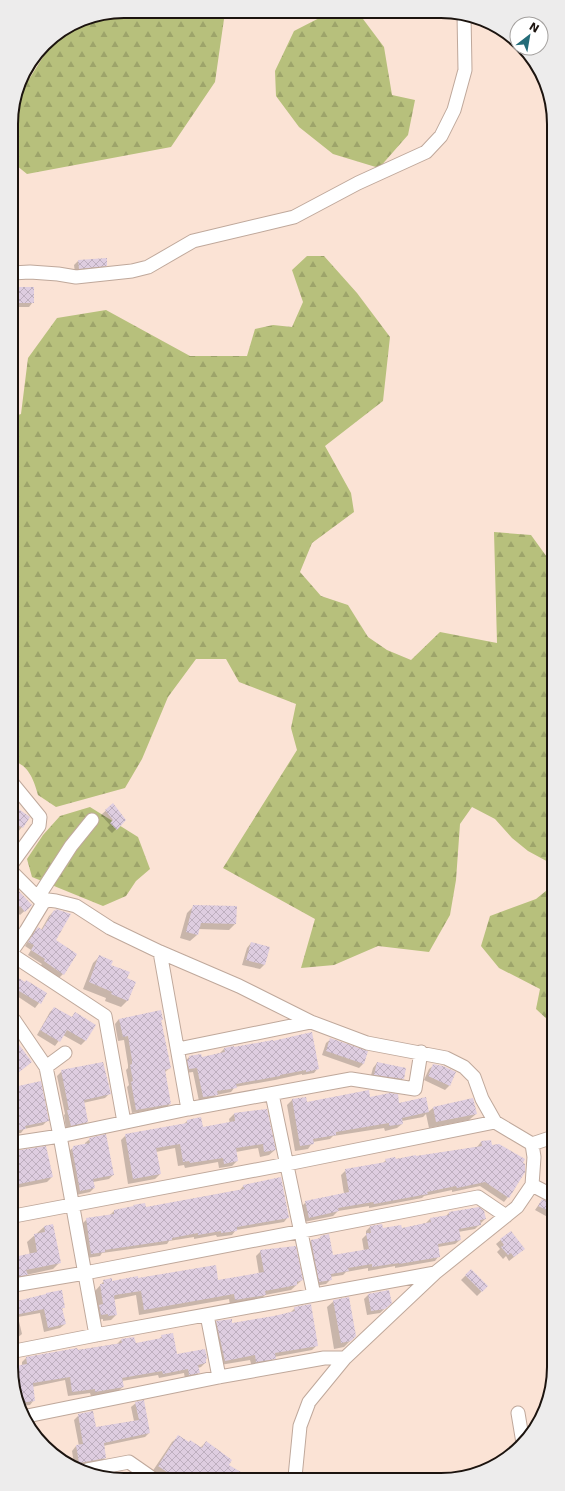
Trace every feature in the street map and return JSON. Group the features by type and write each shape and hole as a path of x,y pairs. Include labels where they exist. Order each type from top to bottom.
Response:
{"street":[{"path":"18,272 58,274 76,277 132,272 148,267 193,241 294,217 358,183 426,152 441,136 454,110 465,70 464,21"},
{"path":"18,790 40,818 39,826 18,855"},
{"path":"18,942 26,931 40,900 71,846 92,820"},
{"path":"18,878 40,900 56,901 76,906 110,928 160,952 239,986 311,1022 366,1043 421,1052 446,1058 464,1067 474,1077 482,1099 495,1122 532,1144 547,1139"},
{"path":"160,952 188,1109"},
{"path":"18,959 105,1016 124,1122"},
{"path":"178,1049 311,1022"},
{"path":"18,1026 46,1067 96,1334"},
{"path":"18,1143 188,1109 351,1079 415,1089 421,1052"},
{"path":"46,1067 65,1053"},
{"path":"272,1094 314,1295"},
{"path":"18,1215 287,1164 495,1122"},
{"path":"295,1473 300,1426 309,1402 345,1358 435,1274 517,1207 532,1185 534,1157 532,1144"},
{"path":"532,1185 547,1193"},
{"path":"18,1284 85,1273 478,1197 506,1216"},
{"path":"18,1350 96,1334 435,1274"},
{"path":"207,1315 219,1377"},
{"path":"30,1415 219,1377 324,1358 345,1358"},
{"path":"518,1413 522,1436"},
{"path":"95,1468 129,1462 145,1473"}],"green space":[{"path":"124,18 224,18 215,82 171,147 27,174 18,167 18,117 20,103 25,85 49,49 59,40 83,26 103,20"},
{"path":"319,18 362,18 384,47 392,95 415,100 408,135 379,168 333,154 299,127 276,96 275,71 294,31"},
{"path":"307,256 324,256 357,293 390,337 383,401 325,446 351,493 354,512 312,543 300,572 321,596 348,605 368,637 387,650 411,660 440,632 497,643 494,532 531,535 547,557 547,861 528,851 512,838 495,819 472,807 460,824 456,880 450,915 429,952 378,946 334,965 301,968 315,919 223,868 297,750 291,728 296,704 239,682 226,659 196,659 168,697 142,759 125,788 56,807 38,795 30,774 18,763 18,415 21,414 28,358 57,318 106,310 190,356 247,356 255,329 273,325 292,327 303,302 292,270"},
{"path":"90,807 138,837 150,869 136,881 126,896 103,906 32,877 27,859 43,835 60,816"},
{"path":"547,890 547,1019 536,1009 540,989 499,968 481,946 490,916 536,899"}],"building":[{"path":"107,258 107,266 79,269 78,260"},
{"path":"18,287 34,287 34,303 18,303"},
{"path":"113,803 126,820 117,830 110,823 113,820 105,810"},
{"path":"18,809 30,817 23,828 18,825"},
{"path":"18,890 32,905 25,912 20,906 18,907"},
{"path":"193,905 237,906 236,924 201,923 198,935 186,932"},
{"path":"56,909 71,914 56,940 77,954 64,975 44,961 45,959 31,950 34,945 28,942 38,927 42,930"},
{"path":"251,942 270,947 265,965 246,960"},
{"path":"99,955 113,961 111,965 130,972 127,978 136,982 128,1001 89,982"},
{"path":"18,978 25,982 26,980 47,993 41,1004 18,990"},
{"path":"54,1007 72,1017 75,1012 96,1025 86,1041 67,1030 60,1042 40,1030"},
{"path":"161,1010 163,1020 161,1020 171,1068 165,1070 171,1104 136,1110 131,1082 133,1081 130,1065 132,1064 132,1060 128,1036 123,1037 119,1019"},
{"path":"312,1032 319,1069 306,1072 306,1070 236,1084 237,1088 217,1091 218,1095 203,1097 197,1068 189,1069 187,1060 189,1059 189,1056 201,1054 202,1057 225,1052 224,1048 273,1041"},
{"path":"330,1038 368,1051 364,1064 326,1051"},
{"path":"18,1043 32,1062 18,1073"},
{"path":"103,1062 111,1094 84,1100 88,1122 71,1126 61,1070"},
{"path":"377,1062 406,1068 404,1079 374,1075"},
{"path":"433,1064 443,1066 456,1072 450,1086 428,1076"},
{"path":"41,1081 49,1121 25,1126 26,1129 18,1130 18,1086"},
{"path":"369,1090 370,1097 390,1093 398,1094 399,1103 426,1097 429,1112 402,1118 403,1124 389,1126 389,1123 336,1132 336,1135 313,1139 314,1144 300,1146 292,1099 306,1097 307,1102"},
{"path":"473,1098 477,1114 436,1122 433,1107"},
{"path":"267,1109 276,1150 264,1152 263,1144 236,1148 238,1161 224,1164 223,1158 190,1163 189,1161 183,1162 180,1144 156,1148 161,1174 133,1179 125,1134 187,1123 187,1120 201,1117 203,1127 235,1121 234,1113"},
{"path":"106,1134 114,1175 93,1179 95,1188 80,1191 72,1148 73,1146 90,1143 89,1138"},
{"path":"491,1140 492,1145 499,1144 525,1159 523,1163 525,1164 525,1172 509,1198 485,1182 457,1188 456,1186 427,1192 428,1194 374,1204 373,1202 338,1208 339,1211 309,1218 305,1201 349,1192 345,1169 386,1162 385,1159 395,1157 396,1159 482,1146 481,1141"},
{"path":"46,1146 53,1177 18,1184 18,1150"},
{"path":"281,1177 289,1218 237,1227 237,1231 221,1233 221,1231 198,1235 198,1233 172,1238 172,1240 105,1250 105,1252 91,1254 86,1218 114,1214 114,1210 134,1206 133,1205 145,1203 146,1207 244,1189 243,1185"},
{"path":"542,1199 547,1201 547,1210 538,1206"},
{"path":"479,1207 484,1211 486,1219 480,1220 481,1225 459,1229 461,1240 438,1244 440,1257 399,1264 372,1267 372,1264 348,1268 349,1271 331,1274 332,1280 319,1282 311,1240 321,1238 320,1236 329,1234 333,1255 369,1249 366,1233 371,1233 370,1226 382,1224 383,1228 401,1225 402,1228 431,1222 430,1218 449,1215 449,1212"},
{"path":"53,1224 61,1263 26,1270 28,1275 18,1276 18,1256 37,1252 34,1234 45,1232 44,1226"},
{"path":"511,1231 525,1249 514,1257 511,1253 508,1255 501,1247 504,1245 500,1239"},
{"path":"296,1246 303,1280 297,1282 297,1285 265,1291 266,1295 235,1300 234,1294 144,1310 141,1291 115,1295 117,1315 101,1315 99,1305 103,1304 100,1284 104,1284 103,1280 112,1278 112,1281 138,1276 138,1278 216,1265 218,1280 264,1272 260,1250"},
{"path":"471,1269 488,1286 482,1292 465,1275"},
{"path":"62,1290 65,1308 62,1308 66,1324 48,1328 44,1309 18,1314 18,1301"},
{"path":"389,1290 392,1303 385,1309 371,1311 368,1294"},
{"path":"349,1297 356,1336 351,1341 341,1343 333,1300"},
{"path":"311,1304 318,1346 275,1353 276,1359 256,1362 255,1355 225,1361 216,1321 232,1319 232,1323 274,1316 295,1311 294,1307"},
{"path":"173,1333 177,1354 205,1349 207,1358 206,1363 198,1365 200,1373 189,1375 188,1369 163,1374 162,1371 122,1378 124,1387 95,1392 95,1389 72,1392 70,1377 33,1383 35,1401 24,1402 19,1381 18,1366 27,1364 26,1357 77,1348 78,1350 122,1343 121,1339 134,1337 136,1343 162,1338 161,1335"},
{"path":"144,1400 150,1433 104,1443 106,1458 79,1463 76,1445 83,1444 78,1414 93,1411 96,1427 139,1420 135,1402"},
{"path":"178,1435 189,1442 190,1440 202,1448 206,1441 232,1460 229,1465 242,1473 168,1473 158,1466"}]}
